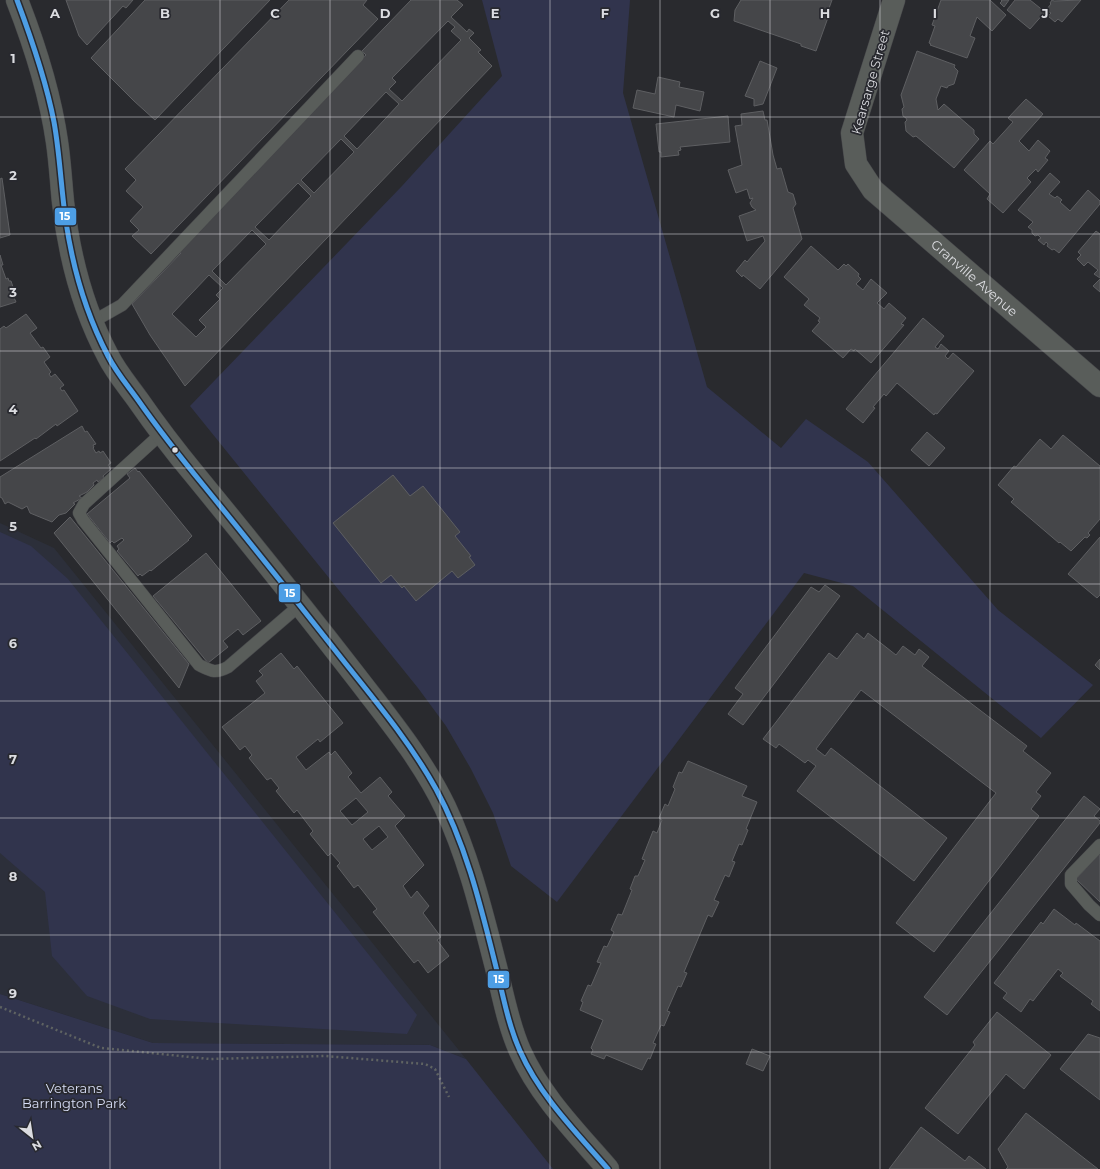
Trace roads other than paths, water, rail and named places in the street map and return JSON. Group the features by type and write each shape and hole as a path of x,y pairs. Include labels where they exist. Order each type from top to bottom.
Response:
{"street":[{"path":"17,0 33,41 48,92 57,141 68,236 80,287 92,322 108,358 162,433 330,642 395,727 421,764 445,807 478,893 509,1021 519,1049 534,1077 553,1105 608,1169"},
{"name":"Kearsarge Street","path":"856,164 852,133 894,0"},
{"name":"Granville Avenue","path":"856,164 873,190 1100,386"}],"lane":[{"path":"92,322 122,305 358,56"},
{"path":"162,433 84,504 79,513 199,665 212,672 228,667 300,605"},
{"path":"1100,845 1071,875 1071,884 1089,905 1100,915"}],"park label":[{"name":"Veterans Barrington Park","path":"74,1096"}]}
